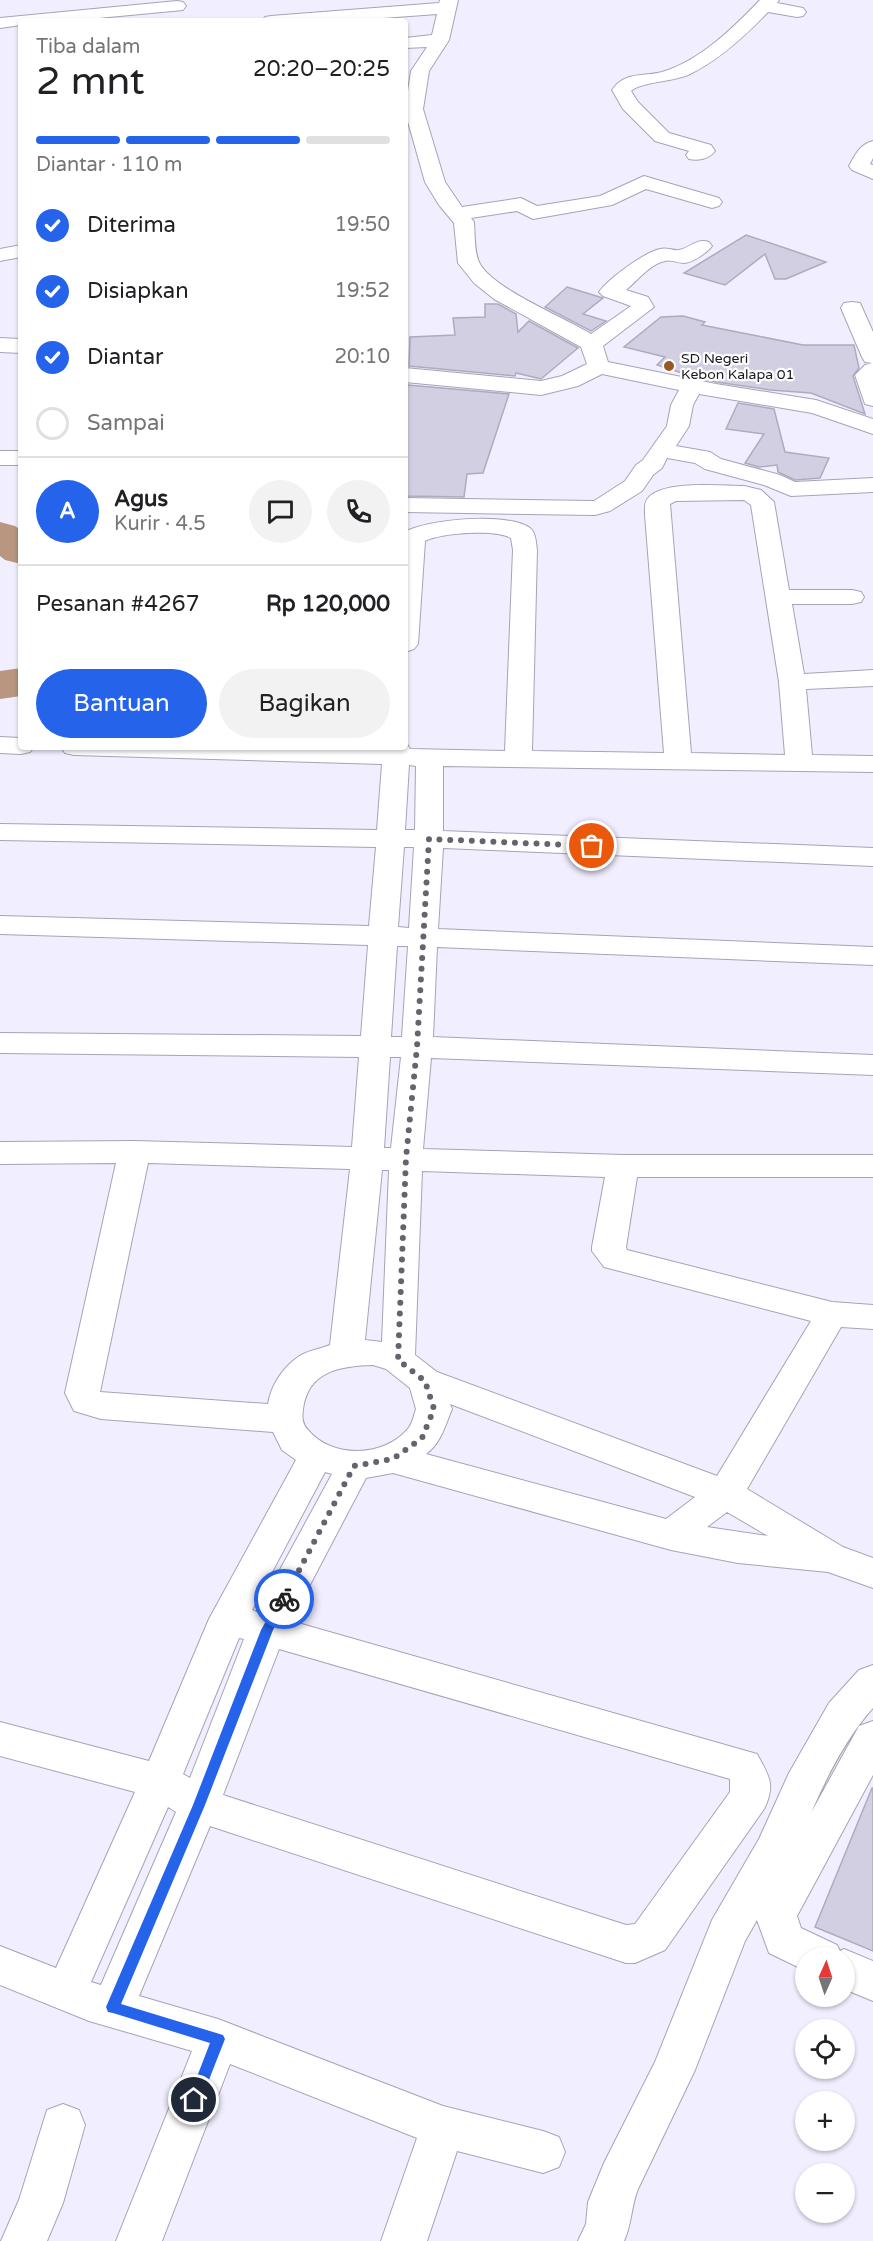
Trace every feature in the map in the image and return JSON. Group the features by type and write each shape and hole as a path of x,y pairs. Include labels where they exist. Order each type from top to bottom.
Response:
{"street":[{"path":"26,0 29,18"},
{"path":"696,155 705,151 704,149 662,137 630,105 621,90 631,81 651,80 687,69 745,26 767,3 797,12"},
{"path":"267,18 448,4 440,40 412,72 409,109 435,182 457,213 466,231 465,249 468,263 481,279 502,294 591,344 599,367"},
{"path":"44,18 177,9"},
{"path":"0,23 18,21"},
{"path":"408,43 440,40"},
{"path":"873,147 865,154 859,166 873,172"},
{"path":"457,213 521,204 531,213 605,201 644,182 712,202"},
{"path":"591,344 643,307 640,302 609,292 662,254 684,257 702,246"},
{"path":"0,255 18,252"},
{"path":"852,308 873,357"},
{"path":"0,345 18,346"},
{"path":"408,375 541,388 570,381 599,367 816,407 873,427"},
{"path":"873,370 866,375 873,399"},
{"path":"408,505 602,506 634,486 645,470 654,463 657,454 678,426 682,405 693,386"},
{"path":"661,450 702,457 713,465 772,480 791,489 873,485"},
{"path":"0,458 18,458"},
{"path":"678,762 657,515 658,501 671,494 744,493 759,498 762,502 792,682 799,762"},
{"path":"408,604 413,538 421,533 473,526 515,530 522,534 525,550 518,759"},
{"path":"777,597 852,597"},
{"path":"792,682 873,678"},
{"path":"0,746 18,746"},
{"path":"297,750 397,752 430,758 873,764"},
{"path":"346,1353 367,1157 397,752"},
{"path":"393,1459 422,1438 434,1409 411,1370 406,1158 417,1047 429,839 430,758"},
{"path":"0,832 429,839 873,857"},
{"path":"0,925 385,936 873,956"},
{"path":"0,1044 417,1047 873,1065"},
{"path":"134,1152 82,1393 83,1398 86,1402 101,1406 284,1419"},
{"path":"0,1153 134,1152 623,1166 873,1166"},
{"path":"623,1166 609,1246 609,1251 616,1259 832,1314 873,1317"},
{"path":"671,1535 725,1494 832,1314"},
{"path":"830,1557 738,1548 671,1535 393,1459 354,1466 316,1456 295,1440 284,1419 288,1389 311,1365 346,1353 373,1352 411,1370 725,1494 762,1514 830,1557 873,1573"},
{"path":"66,1992 160,1781 228,1619 316,1456"},
{"path":"113,2007 199,1805 267,1630 354,1466"},
{"path":"0,1740 160,1781 199,1805 618,1942 635,1944 650,1937 750,1797 751,1781 743,1766 228,1619"},
{"path":"601,2241 608,2226 610,2202 673,2070 727,1933 775,1849 803,1785 843,1715 873,1681"},
{"path":"799,1947 784,1940 776,1914 873,1738"},
{"path":"0,1965 66,1992 218,2039 443,2127 543,2152"},
{"path":"855,1973 873,1982"},
{"path":"139,2241 218,2039"},
{"path":"24,2241 41,2203 63,2125"},
{"path":"404,2241 443,2127"}],"building":[{"path":"746,235 826,262 786,279 775,279 765,254 725,285 684,273"},
{"path":"567,287 603,298 583,314 606,321 591,331 545,307"},
{"path":"485,304 498,304 516,314 518,332 529,321 578,348 541,379 516,373 515,376 409,366 410,337 455,335 453,318 485,317"},
{"path":"683,316 705,322 702,325 803,345 854,345 859,368 853,376 865,414 811,393 716,382 685,374 657,365 665,357 624,347 661,317"},
{"path":"408,385 509,394 483,473 467,474 464,497 408,496"},
{"path":"738,403 774,409 785,452 829,458 820,478 795,480 778,472 777,465 759,467 745,463 764,434 726,429"},
{"path":"873,1788 873,1951 815,1927"}],"waterway":[{"path":"0,535 18,549"},
{"path":"0,685 18,682"}],"way so far":[{"path":"284,1599 354,1466 393,1459 422,1438 434,1409 425,1381 398,1360 406,1158 417,1047 429,839 592,846"}],"place":[{"name":"SD Negeri Kebon Kalapa 01","path":"669,366"}],"route":[{"path":"194,2100 218,2039 113,2007 199,1805 267,1630 284,1599"}]}
